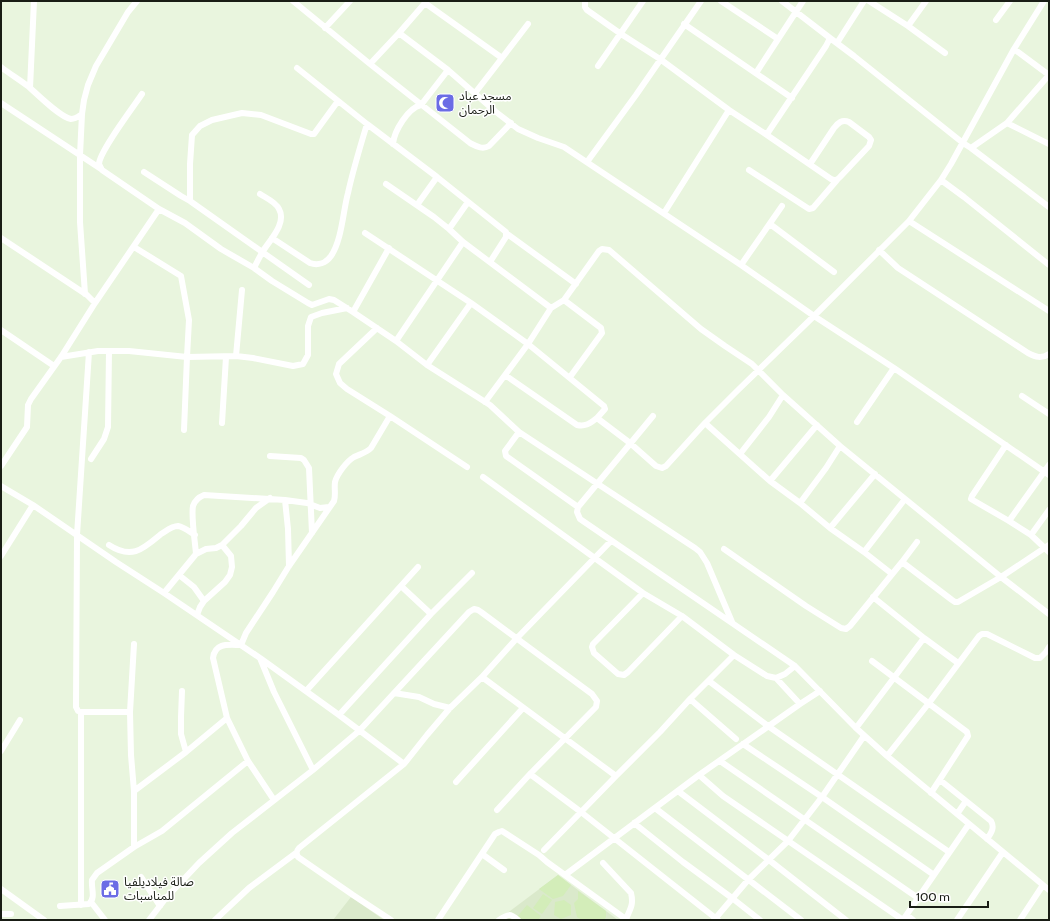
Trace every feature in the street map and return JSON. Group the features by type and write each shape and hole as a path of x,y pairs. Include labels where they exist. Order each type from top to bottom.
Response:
{"street":[{"path":"30,88 34,1"},
{"path":"85,294 80,222 80,156 84,100 92,73 128,12 137,1"},
{"path":"294,1 325,28 470,143 479,148 486,148 511,123"},
{"path":"325,28 350,1"},
{"path":"585,1 585,7 587,10 660,59 729,110 831,179 837,180"},
{"path":"598,66 643,1"},
{"path":"587,162 700,1"},
{"path":"721,1 778,39"},
{"path":"782,1 963,143 1049,207"},
{"path":"756,73 803,1"},
{"path":"837,43 864,1"},
{"path":"869,1 908,26 945,53"},
{"path":"908,26 926,1"},
{"path":"996,20 1010,1"},
{"path":"597,418 630,443 656,466 662,468 666,466 705,423 909,221 941,180 963,143 1014,49 1044,1"},
{"path":"370,64 425,2 502,58"},
{"path":"474,93 528,24"},
{"path":"684,24 792,98"},
{"path":"399,33 448,70 496,112 518,128 529,134 564,147 587,162 741,265 814,316 894,368 1046,473"},
{"path":"764,133 768,133 830,38"},
{"path":"971,148 1007,123 1049,75 1014,49"},
{"path":"1,67 30,88 50,106 70,119 74,119 82,114"},
{"path":"297,68 506,233 576,284"},
{"path":"393,144 393,139 399,126 412,109 421,104 448,70"},
{"path":"102,170 99,164 100,157 142,94"},
{"path":"190,201 192,135 200,126 212,120 242,113 261,115 314,134 338,101"},
{"path":"1,103 159,209 185,223 225,251 310,304 312,305 329,299 334,300 347,308 378,328 427,365 496,409 519,432 695,548 700,552 707,563 732,622"},
{"path":"664,213 729,110"},
{"path":"749,170 809,209 813,208 869,146 871,140 849,122 846,121 838,123 810,164"},
{"path":"1007,123 1049,144"},
{"path":"272,238 313,264 319,264 331,256 336,247 340,234 348,192 367,124"},
{"path":"144,172 190,201 309,284"},
{"path":"417,204 437,177"},
{"path":"941,180 1049,265"},
{"path":"386,184 417,204 463,242 551,308"},
{"path":"254,268 279,227 280,220 280,212 277,206 260,194"},
{"path":"449,229 468,202"},
{"path":"741,265 782,206"},
{"path":"1,466 27,427 28,405 30,400 159,209"},
{"path":"909,221 1049,311"},
{"path":"770,224 834,272"},
{"path":"365,232 528,344 570,377 604,406 605,409 597,418 587,425 577,425 505,375"},
{"path":"490,262 506,237 506,233"},
{"path":"1,238 85,294 95,303"},
{"path":"396,341 463,242"},
{"path":"134,247 181,276 189,320 184,430"},
{"path":"353,312 389,248"},
{"path":"485,402 528,344 551,308 564,300 599,251 602,249 609,250 701,329 752,364 840,446 1001,577 1049,614"},
{"path":"879,250 898,268 1028,353 1039,357 1049,354"},
{"path":"236,356 242,290"},
{"path":"564,300 601,328 602,333 570,377"},
{"path":"427,365 471,304"},
{"path":"60,357 73,356 89,352 129,350 187,357 236,356 293,366 303,364 308,356 308,326 311,317 322,313 347,308"},
{"path":"378,328 339,364 336,374 340,383 347,390 390,416 467,467"},
{"path":"1,330 54,366"},
{"path":"90,459 104,439 108,427 110,351"},
{"path":"89,352 76,534 76,706 78,711 81,712 130,712"},
{"path":"222,422 226,356"},
{"path":"857,422 894,368"},
{"path":"740,454 769,417 783,394"},
{"path":"1022,396 1049,414"},
{"path":"241,645 246,633 335,498 336,480 345,465 350,459 367,452 371,448 390,416"},
{"path":"653,416 598,484 578,506 577,512 580,519 795,666 864,736 1049,890"},
{"path":"705,423 770,481 892,574"},
{"path":"770,481 816,425"},
{"path":"519,432 505,451 506,456 578,506"},
{"path":"902,562 955,602 960,601 1048,548 1009,521 971,499 1006,445"},
{"path":"800,503 840,446"},
{"path":"270,456 301,458 309,468 312,533"},
{"path":"1009,521 1046,473 1049,465"},
{"path":"830,528 875,474"},
{"path":"482,477 643,593 682,616 734,656 767,676 776,678 800,704"},
{"path":"1,486 33,505 260,658 404,764"},
{"path":"196,554 193,514 194,505 197,499 204,495 270,498 307,503 320,508 329,507"},
{"path":"164,593 196,554 206,549 216,548 222,545 256,508 270,498"},
{"path":"864,552 905,499"},
{"path":"285,500 288,529 289,566"},
{"path":"1,556 33,505"},
{"path":"1031,535 1049,510"},
{"path":"109,544 123,552 132,552 138,550 166,531 179,526 195,535"},
{"path":"215,920 249,888 296,853 299,848 404,764 450,708 482,677 517,638 611,541"},
{"path":"724,549 806,606 840,628 846,629 850,626 917,542"},
{"path":"197,616 200,606 204,601 225,582 230,575 232,567 231,556 222,545"},
{"path":"306,691 418,567"},
{"path":"339,715 431,614 472,573"},
{"path":"178,575 194,587 204,601"},
{"path":"401,586 431,614"},
{"path":"643,593 593,644 592,647 594,653 618,674 624,675 628,672 682,616"},
{"path":"873,597 958,663"},
{"path":"149,920 199,863 232,833 313,770 359,731 469,612 474,609 481,612 592,694 597,701 596,707 497,810"},
{"path":"887,756 979,636 984,634 1035,658 1040,658 1049,647"},
{"path":"856,728 924,638"},
{"path":"134,644 130,712 134,791 134,847"},
{"path":"241,645 220,646 216,648 213,653 213,658 227,718 248,761 274,800"},
{"path":"544,850 660,732 690,699 734,656"},
{"path":"260,658 274,692 313,770"},
{"path":"872,661 968,733 968,736 931,793"},
{"path":"776,678 785,674 795,666"},
{"path":"482,677 616,776"},
{"path":"709,681 768,726 949,852"},
{"path":"182,691 181,734 186,752"},
{"path":"565,875 699,775 820,691"},
{"path":"394,693 419,697 434,704 450,708"},
{"path":"690,699 736,739"},
{"path":"456,782 523,708"},
{"path":"80,904 81,712"},
{"path":"134,791 186,752 227,718"},
{"path":"1,751 20,720"},
{"path":"530,774 581,812 716,919 748,880 788,840 805,819 838,775 864,736"},
{"path":"743,744 934,875"},
{"path":"720,760 918,898"},
{"path":"60,906 89,904 94,897 92,880 95,875 134,847 162,831 248,761"},
{"path":"699,775 722,796 903,920 968,824"},
{"path":"940,780 989,819 992,823 992,830 987,839"},
{"path":"678,791 846,920"},
{"path":"957,814 966,801"},
{"path":"655,808 801,920"},
{"path":"634,824 760,920"},
{"path":"438,920 495,834 499,832 502,831 539,856 626,920 632,906 630,893 603,863"},
{"path":"957,920 1003,852"},
{"path":"296,853 298,857 322,874 392,920"},
{"path":"482,854 504,870"},
{"path":"141,877 160,906"},
{"path":"1020,920 1043,884"},
{"path":"1,889 44,920"},
{"path":"91,902 105,920"},
{"path":"1,914 11,914"},
{"path":"499,920 508,915 512,915 518,920"},
{"path":"907,915 913,920"}],"shaded area":[{"path":"558,875 618,920 498,920"},
{"path":"351,897 384,920 333,920"}],"green space":[{"path":"558,875 571,885 563,896 553,899 539,889"},
{"path":"578,891 606,911 606,917 604,920 582,920 577,917 574,903 578,899"},
{"path":"543,894 552,900 542,914 533,908"},
{"path":"564,900 571,905 571,915 561,919 554,915 555,902"},
{"path":"527,905 541,916 538,920 519,920 516,918"}],"place":[{"name":"مسجد عباد الرحمان","path":"445,103"},
{"name":"صالة فيلاديلفيا للمناسبات","path":"110,889"}]}
